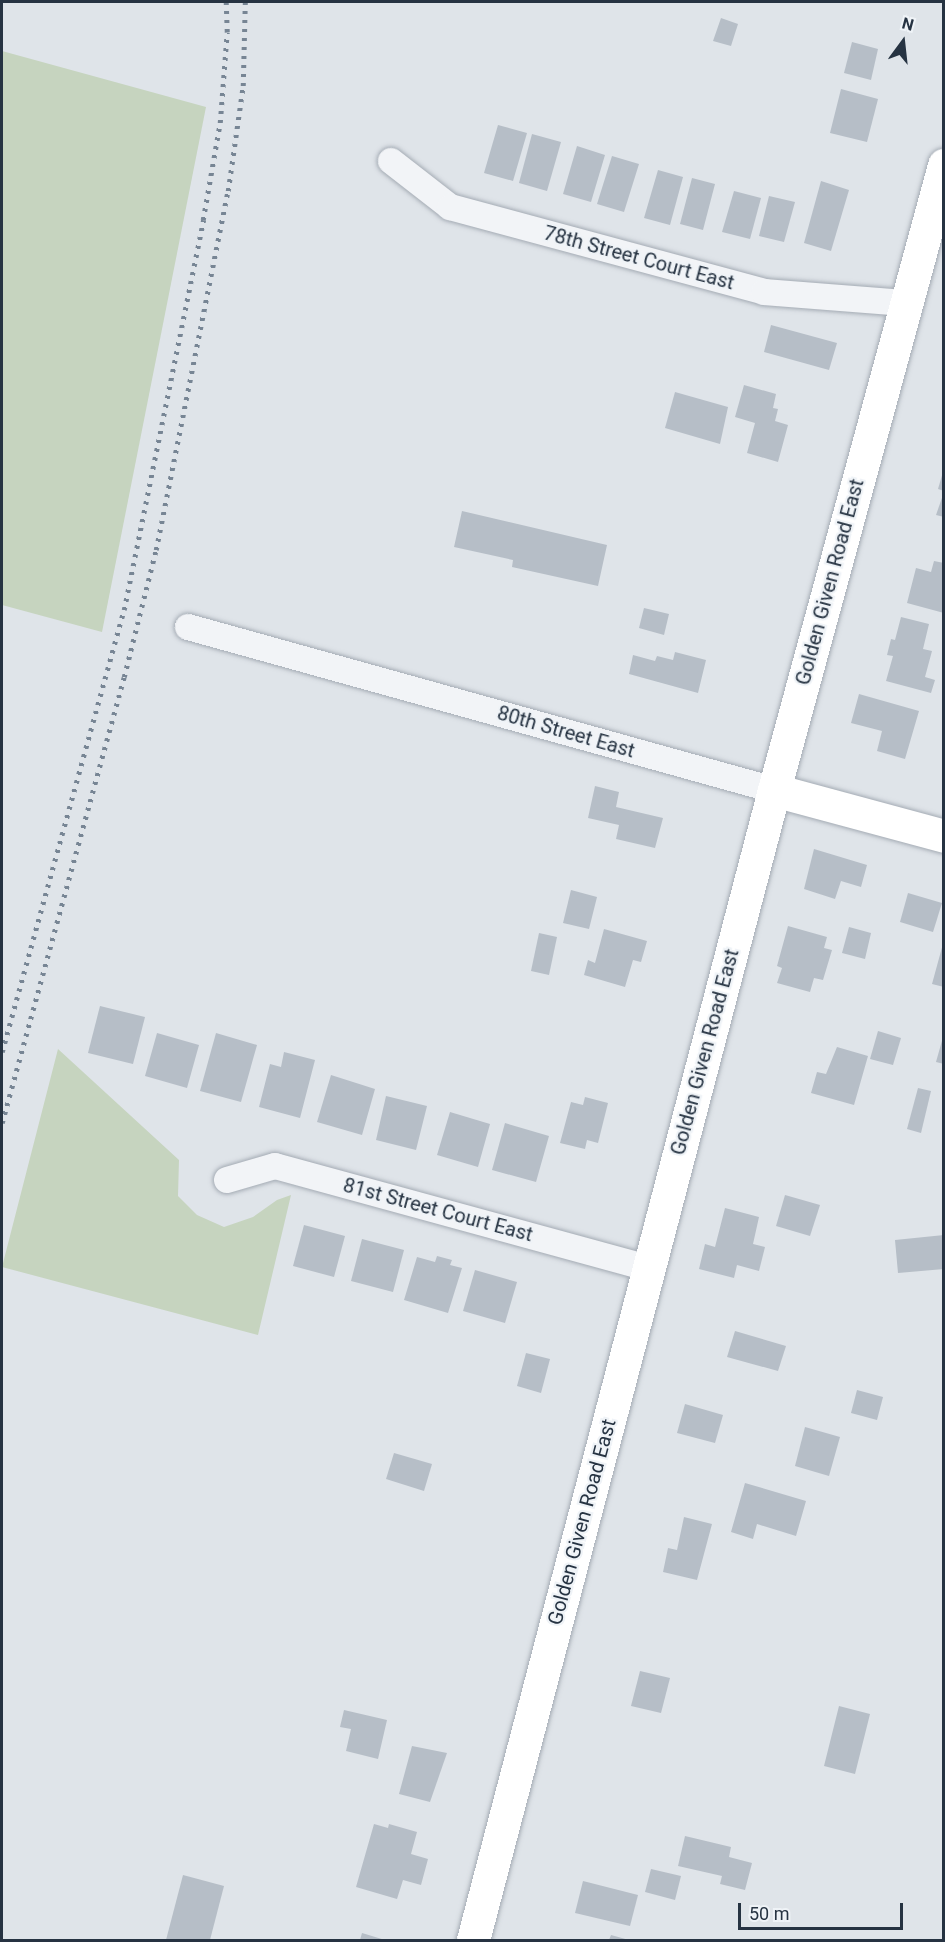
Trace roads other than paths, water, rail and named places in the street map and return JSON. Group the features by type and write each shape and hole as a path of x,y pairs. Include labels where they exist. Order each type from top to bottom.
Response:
{"street":[{"name":"78th Street Court East","path":"391,160 450,207 764,292 905,303"},
{"name":"Golden Given Road East","path":"473,1941 774,790 944,165"},
{"name":"80th Street East","path":"188,627 944,836"},
{"name":"81st Street Court East","path":"227,1180 275,1166 649,1268"}],"railway":[{"path":"2,1052 124,610 203,220 220,123 227,32 226,2"},
{"path":"2,1123 124,677 156,550 228,191 243,86 245,2"}]}
